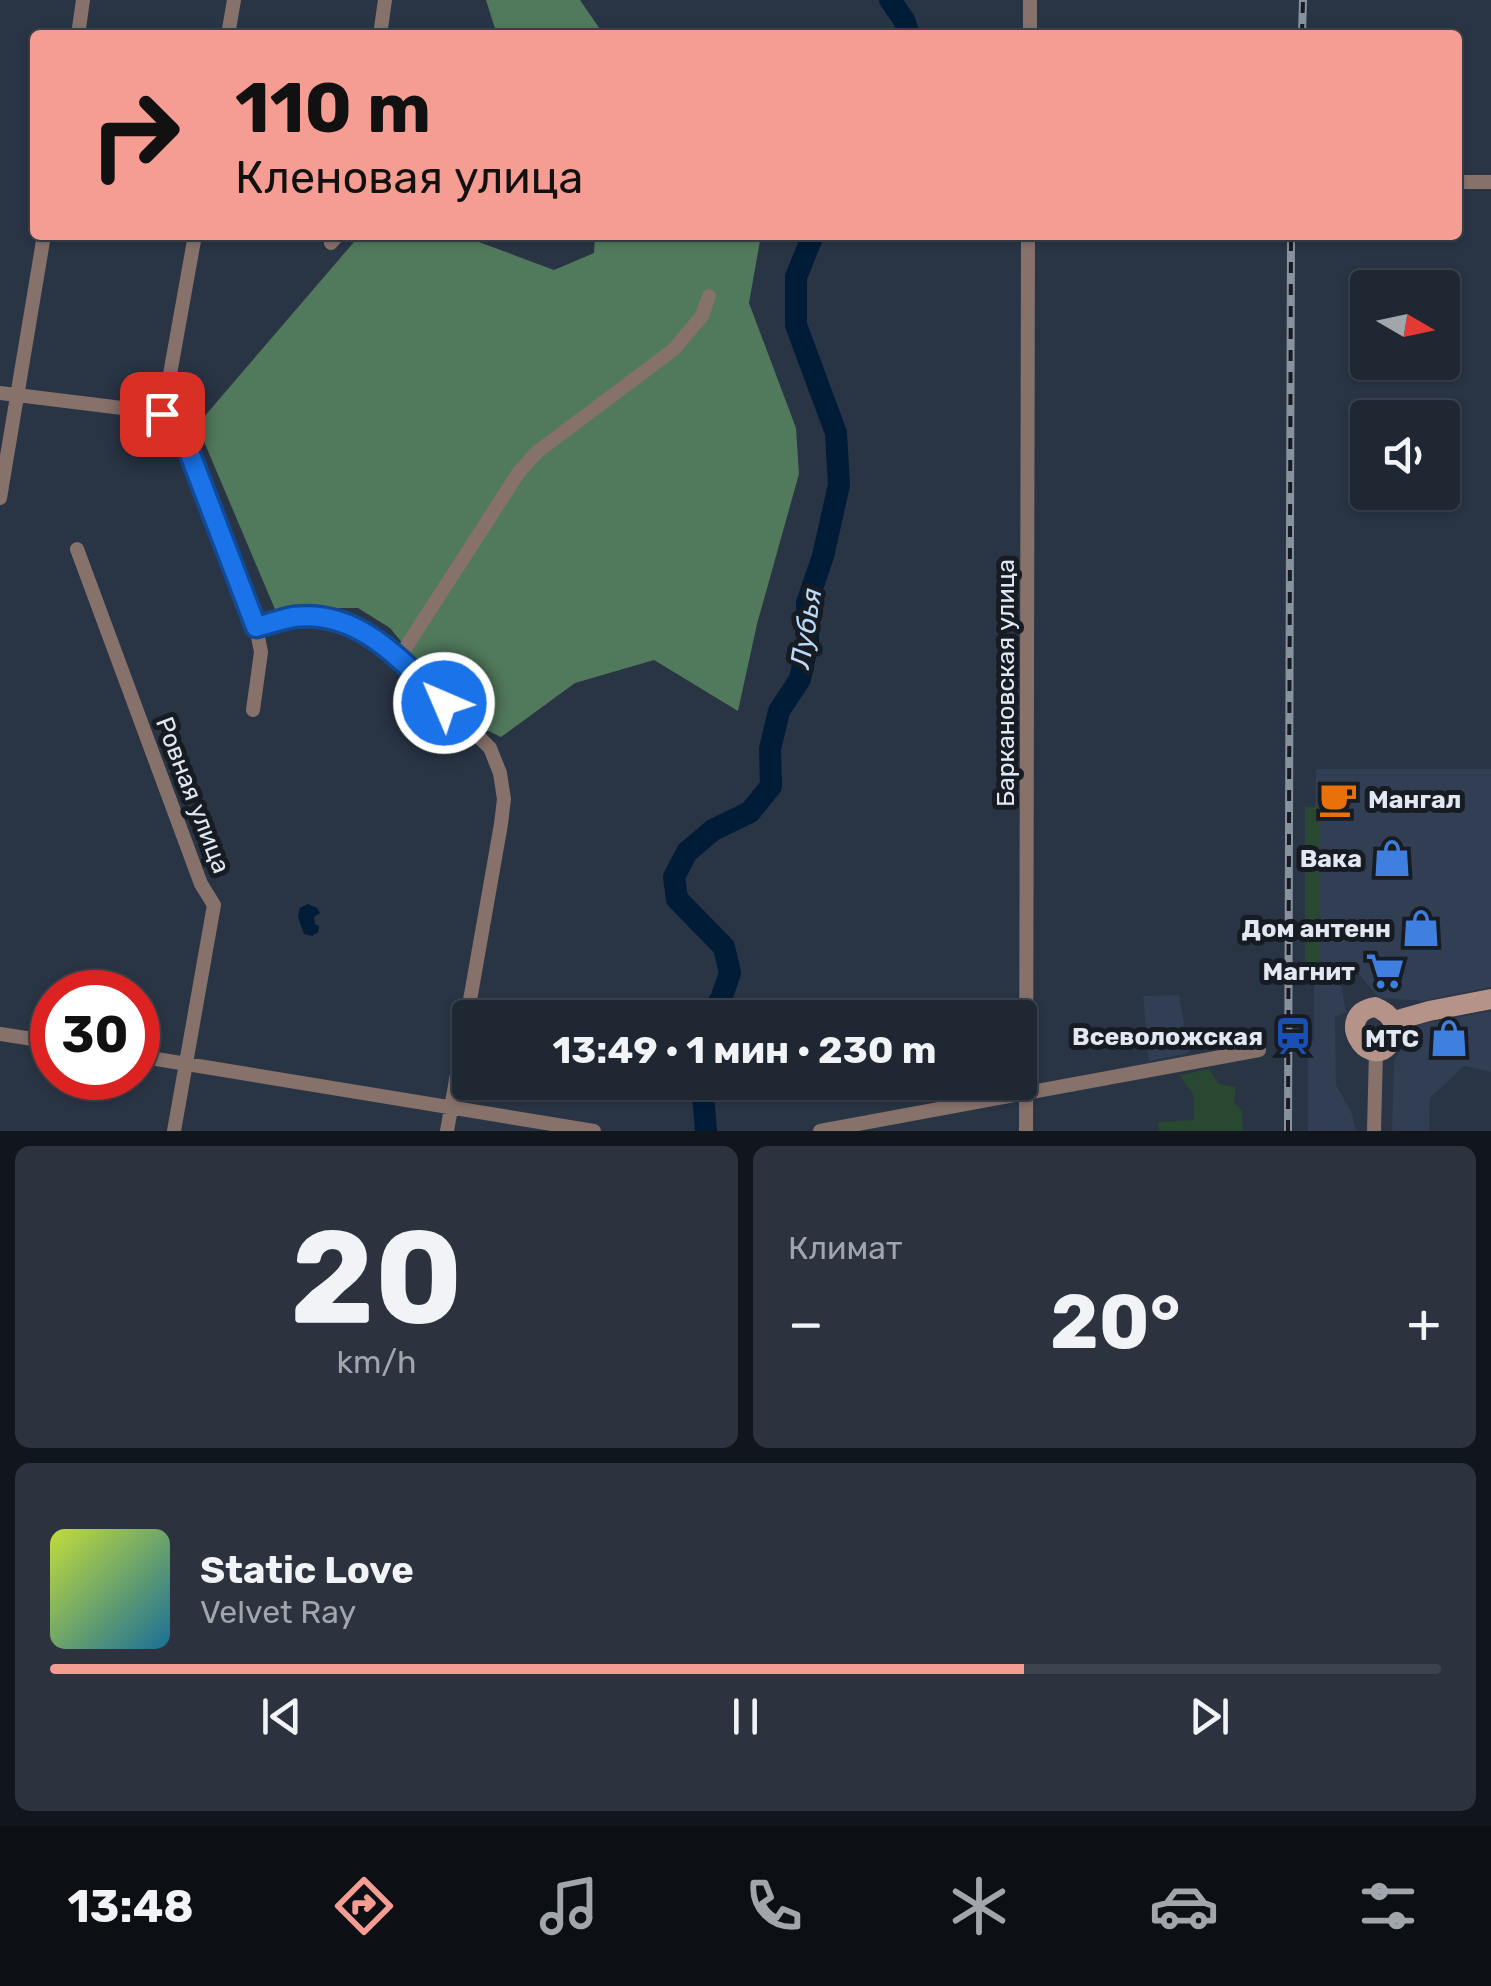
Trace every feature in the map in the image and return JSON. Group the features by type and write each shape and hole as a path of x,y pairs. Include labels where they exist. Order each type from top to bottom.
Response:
{"street":[{"path":"79,30 83,0"},
{"path":"229,30 234,0"},
{"path":"381,30 385,0"},
{"path":"1030,0 1030,30"},
{"path":"1462,182 1491,182"},
{"path":"0,498 43,240"},
{"path":"162,414 194,240"},
{"name":"Баркановская улица","path":"1026,1000 1028,240"},
{"path":"400,658 519,472 537,452 673,350 702,316 709,296"},
{"path":"0,392 162,414 177,420 256,627 261,652 253,710"},
{"name":"Ровная улица","path":"77,549 201,884 214,905 174,1131"},
{"path":"256,627 295,617 352,624 400,658 490,748 500,773 504,799 501,824 447,1131"},
{"path":"1394,1020 1491,999"},
{"path":"1366,1008 1386,1011 1394,1020 1395,1033 1384,1049 1376,1051 1359,1042 1354,1030 1357,1018 1366,1008"},
{"path":"0,1034 30,1039"},
{"path":"1037,1090 1259,1050"},
{"path":"1374,1131 1376,1051"},
{"path":"160,1060 594,1131"},
{"path":"820,1131 984,1100"},
{"name":"Баркановская улица","path":"1026,1100 1026,1131"}],"shaded area":[{"path":"1316,769 1491,769 1491,987 1423,1001 1379,998 1357,968 1338,968 1346,1012 1335,1017 1336,1085 1352,1114 1356,1131 1308,1131 1308,1058 1300,1057 1300,1041 1314,1041 1314,964 1319,964"},
{"path":"308,904 320,913 314,917 318,932 312,936 304,934 298,917 300,908"},
{"path":"1179,995 1189,1053 1149,1061 1143,996"},
{"path":"1491,1011 1491,1072 1464,1066 1430,1098 1429,1131 1392,1131 1394,1060 1417,1027"}],"green space":[{"path":"486,0 580,0 601,30 495,30"},
{"path":"356,240 473,240 554,270 594,253 595,240 760,240 749,303 796,428 799,474 757,624 738,711 654,660 575,683 501,737 466,720 390,628 358,608 277,614 197,425"},
{"path":"1305,807 1319,807 1319,964 1305,965"},
{"path":"1209,1069 1219,1084 1236,1087 1234,1103 1242,1110 1243,1131 1159,1131 1158,1122 1194,1120 1193,1094 1179,1075"}],"waterway":[{"name":"Лубья","path":"890,0 907,30"},
{"name":"Лубья","path":"720,1000 730,973 724,947 677,899 674,877 687,852 713,830 750,812 771,786 770,749 779,711 800,679 808,642 807,603 823,556 839,485 836,433 796,325 796,277 811,240"},
{"name":"Лубья","path":"703,1100 706,1131"}],"railway":[{"path":"1302,30 1303,0"},
{"path":"1288,1131 1291,240"}],"place":[{"name":"Мангал","path":"1338,799"},
{"name":"Вака","path":"1392,858"},
{"name":"Дом антенн","path":"1421,928"},
{"name":"Магнит","path":"1385,971"},
{"name":"Всеволожская","path":"1293,1036"},
{"name":"МТС","path":"1449,1038"}],"route":[{"path":"162,414 177,420 256,627 295,617 352,624 400,658 444,703"}]}
